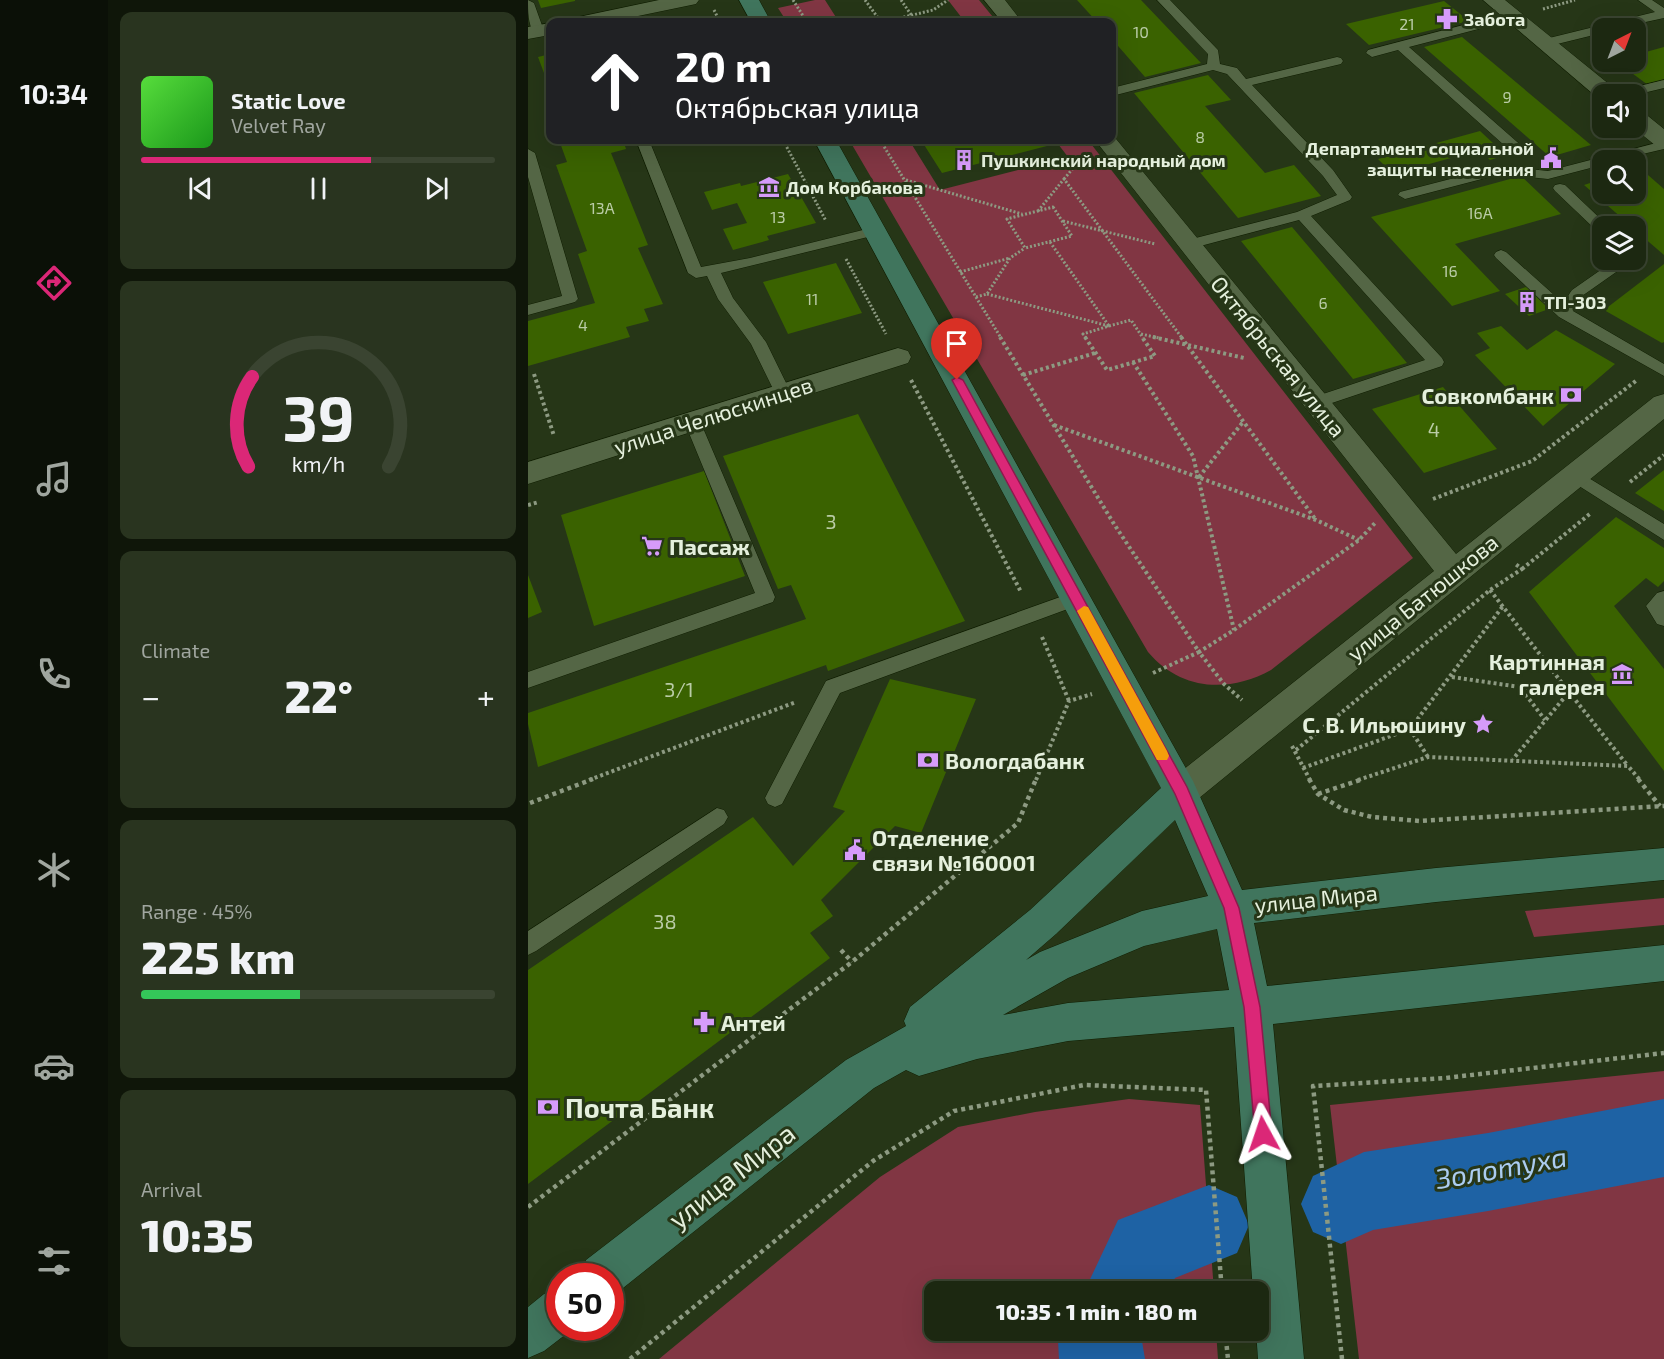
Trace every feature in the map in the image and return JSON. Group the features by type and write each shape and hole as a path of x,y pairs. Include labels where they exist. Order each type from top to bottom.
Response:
{"main road":[{"path":"749,0 759,18"},
{"path":"827,144 1124,684 1181,792 1232,908 1252,1007 1281,1359"},
{"path":"860,1074 1043,922 1181,792"},
{"name":"улица Мира","path":"619,1263 860,1074 1054,965 1142,929 1232,908 1436,885 1664,864"},
{"name":"улица Мира","path":"860,1074 977,1039 1068,1022 1252,1007 1664,963"},
{"path":"528,1335 546,1321"}],"street":[{"path":"608,18 689,0"},
{"path":"994,0 1009,18"},
{"path":"1493,0 1595,84"},
{"path":"1646,127 1664,143"},
{"name":"Октябрьская улица","path":"1099,144 1193,250 1453,573"},
{"name":"улица Челюскинцев","path":"528,473 783,393 904,368"},
{"name":"улица Батюшкова","path":"1181,792 1664,404"}],"lane":[{"path":"1163,0 1214,53 1213,66"},
{"path":"1644,0 1664,14"},
{"path":"528,3 539,31"},
{"path":"1646,18 1664,14"},
{"path":"1371,52 1512,16"},
{"path":"1545,43 1592,32"},
{"path":"1400,46 1519,151"},
{"path":"1244,83 1337,61"},
{"path":"1116,91 1213,66 1232,71 1328,173 1345,197 1302,216 1193,250"},
{"path":"1646,88 1664,84"},
{"path":"1638,150 1664,143"},
{"path":"644,144 696,273 750,263 875,231"},
{"path":"528,310 570,298 529,163"},
{"path":"1405,195 1501,170 1548,175 1592,163"},
{"path":"1560,188 1592,218"},
{"path":"1302,216 1436,362 1317,402"},
{"path":"1501,255 1564,313 1660,368"},
{"path":"712,270 726,299 758,342 783,393"},
{"path":"1564,313 1577,293 1610,270"},
{"path":"528,680 766,597 693,422"},
{"path":"1574,475 1664,533"},
{"path":"775,798 833,687 1077,598"},
{"path":"1664,598 1654,606 1664,619"},
{"path":"528,944 717,817"}],"path":[{"path":"793,0 804,18"},
{"path":"865,0 879,18"},
{"path":"901,0 912,16"},
{"path":"902,18 933,10 948,0"},
{"path":"1539,10 1575,0"},
{"path":"882,144 1114,524 1199,652 1224,684 1296,750 1318,794 1344,810 1372,817 1420,821 1662,806"},
{"path":"1038,211 1097,144"},
{"path":"1064,179 1316,520"},
{"path":"905,180 1023,215"},
{"path":"960,272 1010,258 1025,248 1072,236 1053,207 1007,219 1025,248"},
{"path":"1062,221 1193,250"},
{"path":"1050,242 1109,326"},
{"path":"987,294 1010,258"},
{"path":"976,297 987,294 1109,326"},
{"path":"1131,320 1155,356 1107,370 1083,334 1109,326 1131,320"},
{"path":"1140,333 1291,370"},
{"path":"1023,375 1095,352"},
{"path":"1133,362 1193,456 1234,630"},
{"path":"528,1207 852,962 1017,823 1068,701 1033,614 904,368"},
{"path":"1436,508 1427,501 1532,461 1660,368"},
{"path":"534,374 554,437"},
{"path":"1199,478 1243,422"},
{"path":"1053,424 1316,520 1359,540"},
{"path":"528,506 550,498"},
{"path":"1068,701 1124,684 1199,652 1234,630 1359,540 1374,523 1404,511"},
{"path":"1296,750 1490,590 1522,569 1488,545"},
{"path":"1490,590 1662,806"},
{"path":"1303,768 1410,729 1503,606"},
{"path":"1451,677 1569,692"},
{"path":"530,803 833,687"},
{"path":"1520,687 1545,720"},
{"path":"1513,760 1569,692"},
{"path":"1410,729 1428,757"},
{"path":"1318,794 1428,757 1629,766"},
{"path":"841,950 852,962"},
{"path":"1342,1359 1313,1086 1347,1086 1485,1074 1664,1053"},
{"path":"630,1359 873,1161 954,1111 1084,1085 1206,1090 1221,1281"},
{"path":"1226,1341 1228,1359"}],"shaded area":[{"path":"825,0 836,18 784,18 778,8"},
{"path":"948,0 979,0 994,18 962,18"},
{"path":"852,144 911,144 940,190 1068,157 1058,144 1091,144 1413,558 1271,670 1255,677 1222,685 1190,681 1161,665 1148,652"},
{"path":"1664,898 1664,925 1534,937 1525,911"},
{"path":"1664,1071 1664,1359 1359,1359 1330,1105"},
{"path":"1129,1099 1200,1105 1213,1281 924,1281 924,1341 1217,1341 1218,1359 659,1359 880,1177 958,1127 1035,1112"}],"building":[{"path":"538,0 575,0 575,1 541,8"},
{"path":"1077,0 1141,0 1201,63 1145,77 1116,44 1116,18 1093,18"},
{"path":"1444,1 1469,21 1369,45 1346,24"},
{"path":"1462,37 1591,145 1550,157 1424,47"},
{"path":"1664,47 1664,81 1648,85 1630,72 1646,72 1646,52"},
{"path":"546,55 546,78 538,57"},
{"path":"1208,75 1231,100 1205,106 1265,173 1294,165 1321,196 1238,218 1134,93"},
{"path":"1480,131 1506,155 1490,160 1480,150 1393,174 1378,159"},
{"path":"560,144 624,144 626,149 611,153 648,245 638,248 663,304 644,309 649,321 626,327 630,337 528,366 528,321 595,303 578,254 587,251 556,165 567,162"},
{"name":"Пушкинский народный дом","path":"924,144 1045,144 1047,146 942,173"},
{"path":"1646,173 1664,189 1664,255 1646,239 1646,216 1620,216 1606,204 1646,204"},
{"path":"788,174 816,223 767,236 769,240 733,250 723,229 747,223 737,203 712,210 704,192 740,183 741,186"},
{"path":"1521,176 1561,214 1455,244 1500,291 1452,306 1371,217"},
{"path":"1592,182 1592,192 1584,185"},
{"path":"1292,227 1407,363 1353,379 1241,241"},
{"path":"836,263 862,313 788,334 763,282"},
{"path":"1664,264 1664,342 1662,343 1604,310"},
{"name":"ТП-303","path":"1526,287 1549,309 1529,316 1505,294"},
{"path":"1501,326 1527,350 1556,330 1615,364 1543,426 1475,355 1490,348 1477,333"},
{"path":"1443,387 1497,449 1424,473 1372,409"},
{"path":"858,414 965,621 828,671 826,665 538,767 528,724 528,713 806,619 791,585 778,589 723,456"},
{"path":"1664,470 1664,511 1635,493"},
{"name":"Пассаж","path":"704,471 745,576 594,626 561,515"},
{"path":"1616,517 1664,548 1664,581 1658,587 1646,578 1614,606 1664,669 1664,771 1529,592"},
{"path":"528,575 542,612 528,618"},
{"path":"890,679 976,699 921,833 895,826 821,900 833,916 810,933 830,958 528,1184 528,970 753,817 793,866 845,811 833,807"}],"waterway":[{"name":"Золотуха","path":"1341,1204 1364,1192 1488,1172 1664,1138"},
{"name":"Золотуха","path":"1131,1281 1147,1249 1209,1225"},
{"name":"Золотуха","path":"1100,1341 1102,1359"}],"slow traffic":[{"path":"1084,611 1162,756"}],"place":[{"name":"Забота","path":"1447,19"},
{"name":"Департамент социальной защиты населения","path":"1551,158"},
{"name":"Пушкинский народный дом","path":"964,160"},
{"name":"Дом Корбакова","path":"769,187"},
{"name":"ТП-303","path":"1527,302"},
{"name":"Совкомбанк","path":"1571,395"},
{"name":"Пассаж","path":"652,546"},
{"name":"Картинная галерея","path":"1622,674"},
{"name":"С. В. Ильюшину","path":"1483,724"},
{"name":"Вологдабанк","path":"928,760"},
{"name":"Отделение связи №160001","path":"855,850"},
{"name":"Антей","path":"704,1022"},
{"name":"Почта Банк","path":"548,1107"}],"route":[{"path":"957,380 1181,792 1232,908 1252,1007 1263,1134"}]}
